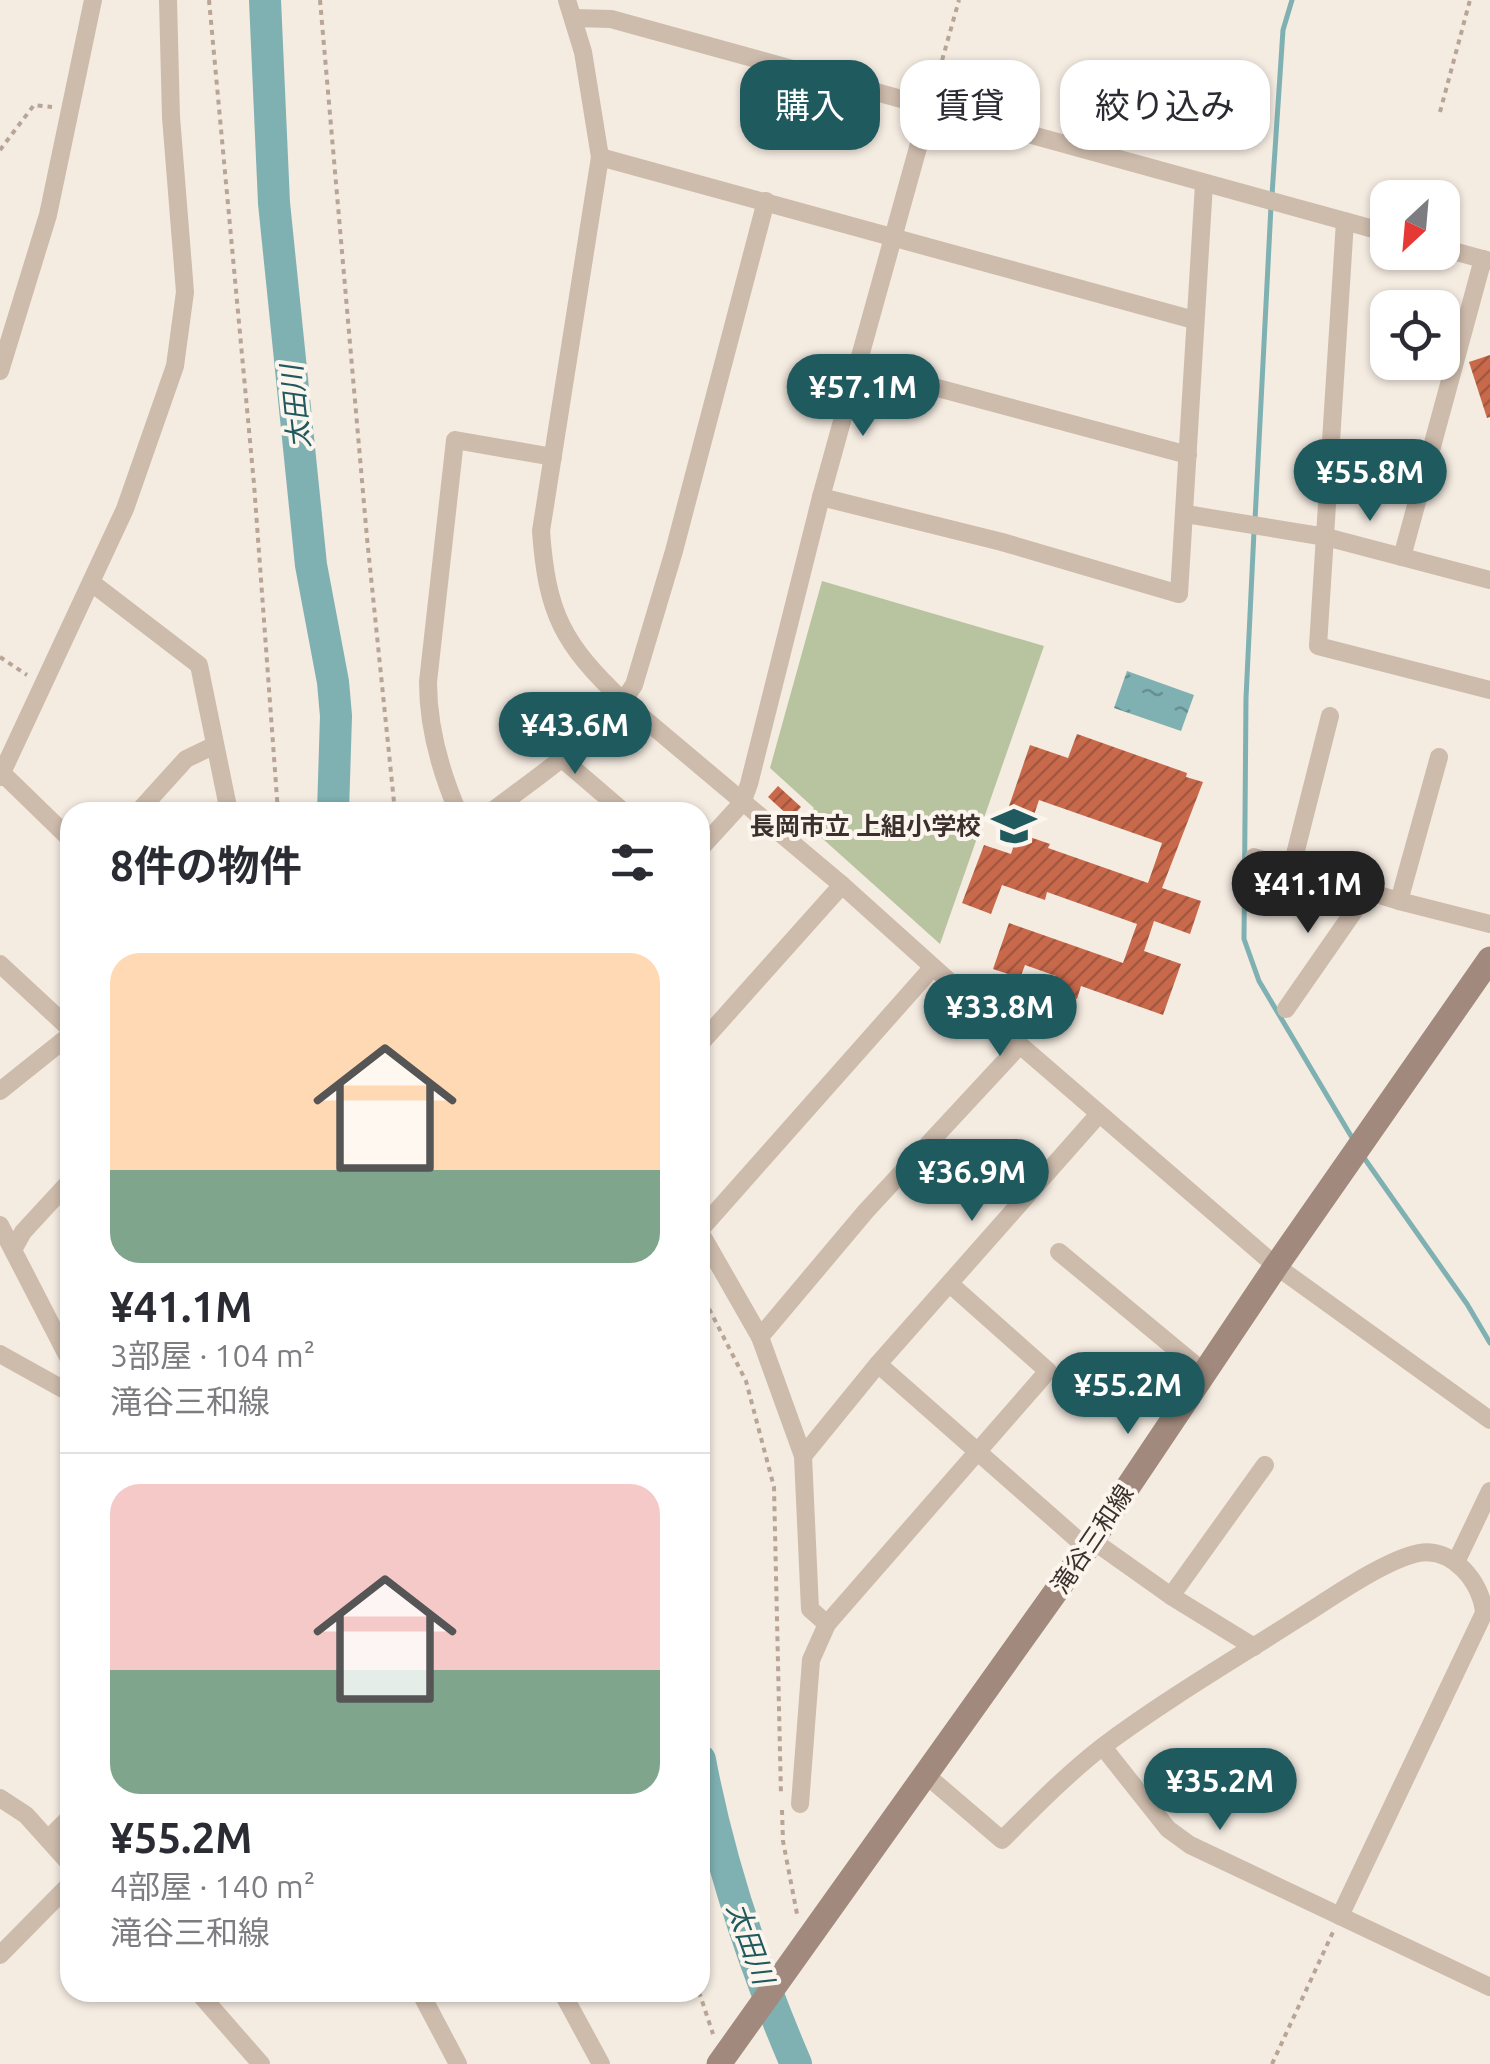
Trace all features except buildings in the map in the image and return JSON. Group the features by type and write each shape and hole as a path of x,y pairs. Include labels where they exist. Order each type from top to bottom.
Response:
{"main road":[{"name":"滝谷三和線","path":"721,2052 803,1935 926,1775 1089,1544 1276,1266 1488,964"}],"street":[{"path":"0,372 48,215 93,0"},
{"path":"60,830 1,775 124,510 165,402 182,332 185,292 171,117 168,0"},
{"path":"900,100 570,9 591,94 600,157 540,531 546,582 559,624 590,668 624,701 1276,1266 1490,1420"},
{"path":"1040,139 1370,228"},
{"path":"710,839 742,803 918,150"},
{"path":"600,157 1194,320"},
{"path":"821,498 1002,542 1179,594 1204,184"},
{"path":"504,802 561,758 624,701 634,686 674,551 766,201"},
{"path":"1344,221 1318,646 1490,690"},
{"path":"1402,557 1487,260 1460,253"},
{"path":"859,367 1188,455"},
{"path":"455,802 436,748 428,711 428,682 455,440 552,457"},
{"path":"1186,514 1326,537 1490,580"},
{"path":"92,583 198,665 227,802"},
{"path":"1291,870 1330,716"},
{"path":"147,802 186,759 213,746"},
{"path":"1399,901 1438,756"},
{"path":"561,758 612,802"},
{"path":"1254,857 1490,924"},
{"path":"710,1033 842,886"},
{"path":"1286,1009 1368,892"},
{"path":"0,964 60,1022"},
{"path":"710,1220 934,967"},
{"path":"0,1091 60,1040"},
{"path":"760,1338 866,1211 1020,1046"},
{"path":"803,1456 878,1364 1099,1114"},
{"path":"12,1250 60,1192"},
{"path":"0,1225 60,1328"},
{"path":"710,1249 760,1338 803,1456 810,1609 826,1624"},
{"path":"1058,1252 1205,1373"},
{"path":"800,1804 811,1660 826,1624 1048,1372 950,1284"},
{"path":"0,1354 60,1388"},
{"path":"878,1364 1089,1544 1254,1646"},
{"path":"1171,1596 1265,1464"},
{"path":"1456,1562 1490,1491"},
{"path":"926,1775 1002,1840 1050,1791 1103,1747 1254,1646 1346,1588 1402,1559 1432,1553 1456,1562 1480,1591 1484,1612 1340,1916"},
{"path":"1103,1747 1168,1829 1190,1845 1490,1987"},
{"path":"0,1798 26,1815 60,1853"},
{"path":"48,1839 60,1827"},
{"path":"0,1955 60,1894"},
{"path":"207,2002 262,2064"},
{"path":"425,2002 458,2064"},
{"path":"567,2002 601,2064"}],"path":[{"path":"210,0 254,484 277,802"},
{"path":"320,0 367,538 395,802"},
{"path":"942,60 958,0"},
{"path":"1440,112 1470,0"},
{"path":"0,150 34,104 44,104 71,116"},
{"path":"0,656 43,686"},
{"path":"710,1310 746,1382 774,1487 783,1841 803,1935"},
{"path":"1272,2064 1340,1916"},
{"path":"703,2002 721,2052"}],"green space":[{"path":"822,581 1044,646 940,944 804,822 814,808 770,768"}],"water":[{"path":"1127,671 1194,695 1181,731 1114,708"}],"waterway":[{"name":"太田川","path":"265,0 274,203 311,565 336,716 333,802"},
{"path":"1272,195 1283,30 1292,0"},
{"path":"1255,520 1271,206"},
{"path":"1254,531 1246,698 1244,939 1259,981 1354,1141"},
{"path":"1362,1155 1490,1343"},
{"name":"太田川","path":"710,1803 740,1915 796,2064"}],"place":[{"name":"長岡市立 上組小学校","path":"1014,826"}]}
